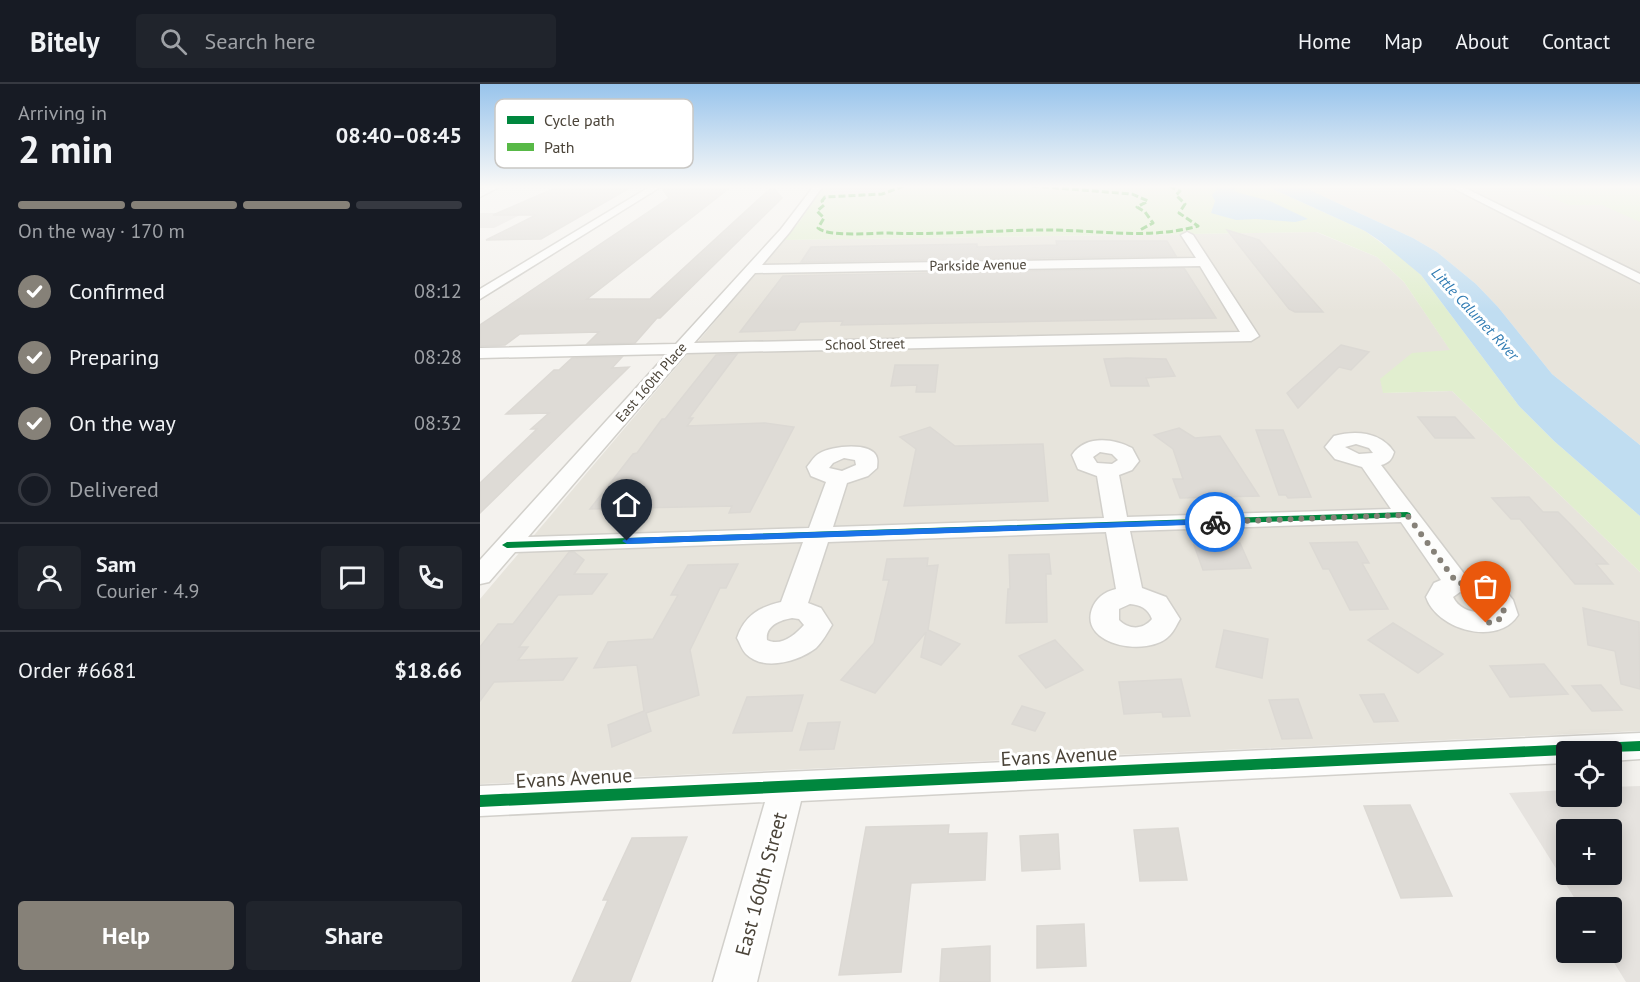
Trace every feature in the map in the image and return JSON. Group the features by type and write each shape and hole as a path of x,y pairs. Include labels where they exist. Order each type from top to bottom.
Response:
{"street":[{"path":"480,296 590,228"},
{"name":"East 160th Place","path":"480,576 788,228"},
{"path":"1537,228 1640,279"},
{"path":"1187,236 1204,262"},
{"name":"Parkside Avenue","path":"751,269 1204,262"},
{"name":"School Street","path":"480,353 1251,336 1204,262"},
{"path":"1368,462 1457,583"},
{"path":"1107,471 1131,595"},
{"path":"792,609 838,478"},
{"path":"507,545 1407,515"},
{"name":"Evans Avenue","path":"480,801 1640,746"},
{"name":"East 160th Street","path":"735,982 787,786"}],"shaded area":[{"path":"1391,228 1640,228 1640,445 1552,374 1498,307 1476,284 1437,252"},
{"path":"1316,232 1377,257 1404,282 1451,351 1383,393 1452,391 1640,572 1640,731 480,784 480,599 784,240"},
{"path":"1640,786 1640,982 1626,982 1614,963 1622,963 1622,897 1574,897 1566,885 1622,885 1622,819 1556,819 1556,868 1509,793 1556,791 1556,807 1622,807 1622,787"}],"green space":[{"path":"794,228 1358,228 1402,258 1421,275 1519,406 1554,441 1640,516 1640,572 1452,391 1383,393 1380,379 1412,353 1450,350 1404,282 1377,257 1317,232 784,240"}],"water":[{"name":"Little Calumet River","path":"1358,228 1391,228 1437,252 1476,284 1498,307 1552,374 1640,445 1640,516 1554,441 1519,406 1421,275"}],"building":[{"path":"510,228 560,228 541,239 486,240"},
{"path":"624,228 678,228 587,299 650,299 727,228 752,228 660,318 657,318 635,343 587,344 599,332 520,334 505,345 480,346 480,325"},
{"path":"1227,230 1259,240 1323,312 1295,312 1289,309"},
{"path":"1056,241 1167,241 1176,256 801,262 811,247 1057,245"},
{"path":"1184,268 1216,318 841,325 843,321 800,322 795,330 740,332 783,276"},
{"path":"1341,345 1369,352 1351,370 1339,367 1298,408 1287,393"},
{"path":"737,354 689,418 693,418 687,426 765,423 794,427 750,512 729,513 732,506 590,509 716,355"},
{"path":"622,357 612,368 629,367 480,513 480,483 537,429 531,429 549,413 506,414 554,370 559,370 572,358"},
{"path":"1104,359 1166,359 1175,376 1146,378 1149,386 1111,386"},
{"path":"895,365 938,365 935,392 916,392 917,385 891,386"},
{"path":"1418,417 1455,417 1474,438 1435,438"},
{"path":"930,427 955,446 1043,444 1048,501 904,506 916,449 900,437"},
{"path":"1179,428 1195,438 1220,436 1259,496 1180,498 1173,479 1183,479 1173,449 1154,435"},
{"path":"1256,430 1283,430 1311,497 1288,498 1286,495 1279,495"},
{"path":"1529,497 1543,512 1558,512 1573,527 1608,564 1596,564 1613,584 1575,584 1520,519 1511,519 1492,498"},
{"path":"1357,542 1369,563 1362,563 1388,609 1350,610 1329,569 1323,569 1310,543"},
{"path":"1240,543 1251,568 1203,570 1194,545"},
{"path":"569,552 574,552 584,560 574,574 607,574 592,594 558,595 519,647 528,647 518,660 577,658 563,680 494,682 480,701 480,647 498,624 513,624"},
{"path":"1049,554 1051,574 1046,574 1047,622 1006,623 1008,589 1010,589 1009,555"},
{"path":"928,558 927,566 938,565 928,630 960,644 941,665 921,657 926,632 875,693 841,680 874,643 889,580 883,580 887,559"},
{"path":"738,564 726,588 720,588 690,650 699,695 646,713 651,731 612,747 608,725 644,711 637,665 594,668 608,642 653,639 678,595 671,595 688,565"},
{"path":"1583,608 1639,622 1640,689 1621,684 1615,651 1588,645"},
{"path":"1393,623 1443,654 1418,673 1368,640"},
{"path":"1224,630 1268,639 1262,678 1216,667"},
{"path":"1055,640 1083,670 1046,688 1019,656"},
{"path":"1544,664 1568,694 1510,697 1490,666"},
{"path":"1181,679 1190,716 1163,717 1162,712 1124,714 1119,682"},
{"path":"1601,685 1622,710 1592,711 1572,686"},
{"path":"1384,694 1398,721 1374,722 1360,695"},
{"path":"803,695 792,731 733,733 747,697"},
{"path":"1298,699 1312,738 1282,739 1269,700"},
{"path":"1022,706 1045,713 1035,731 1012,724"},
{"path":"840,722 834,749 800,750 808,723"},
{"path":"1410,805 1452,896 1401,898 1364,806"},
{"path":"949,825 948,834 987,833 985,880 911,883 901,972 839,975 866,827"},
{"path":"1178,828 1187,880 1140,881 1134,830"},
{"path":"1058,834 1060,869 1022,871 1020,836"},
{"path":"687,837 630,982 572,982 608,900 603,900 632,838"},
{"path":"1084,924 1086,966 1037,968 1037,926"},
{"path":"990,946 990,982 940,982 942,949"}],"marked path":[{"path":"818,228 822,232 832,234 859,232 997,233 1049,230 1119,234 1191,228"},
{"path":"1140,230 1144,228"}],"cycle path":[{"path":"507,545 1407,515"},
{"path":"480,801 1640,746"}],"way so far":[{"path":"1215,522 1407,515 1457,583 1477,586 1490,592 1500,601 1504,607 1504,615 1497,621 1486,623"}],"route":[{"path":"627,541 1215,522"}]}
